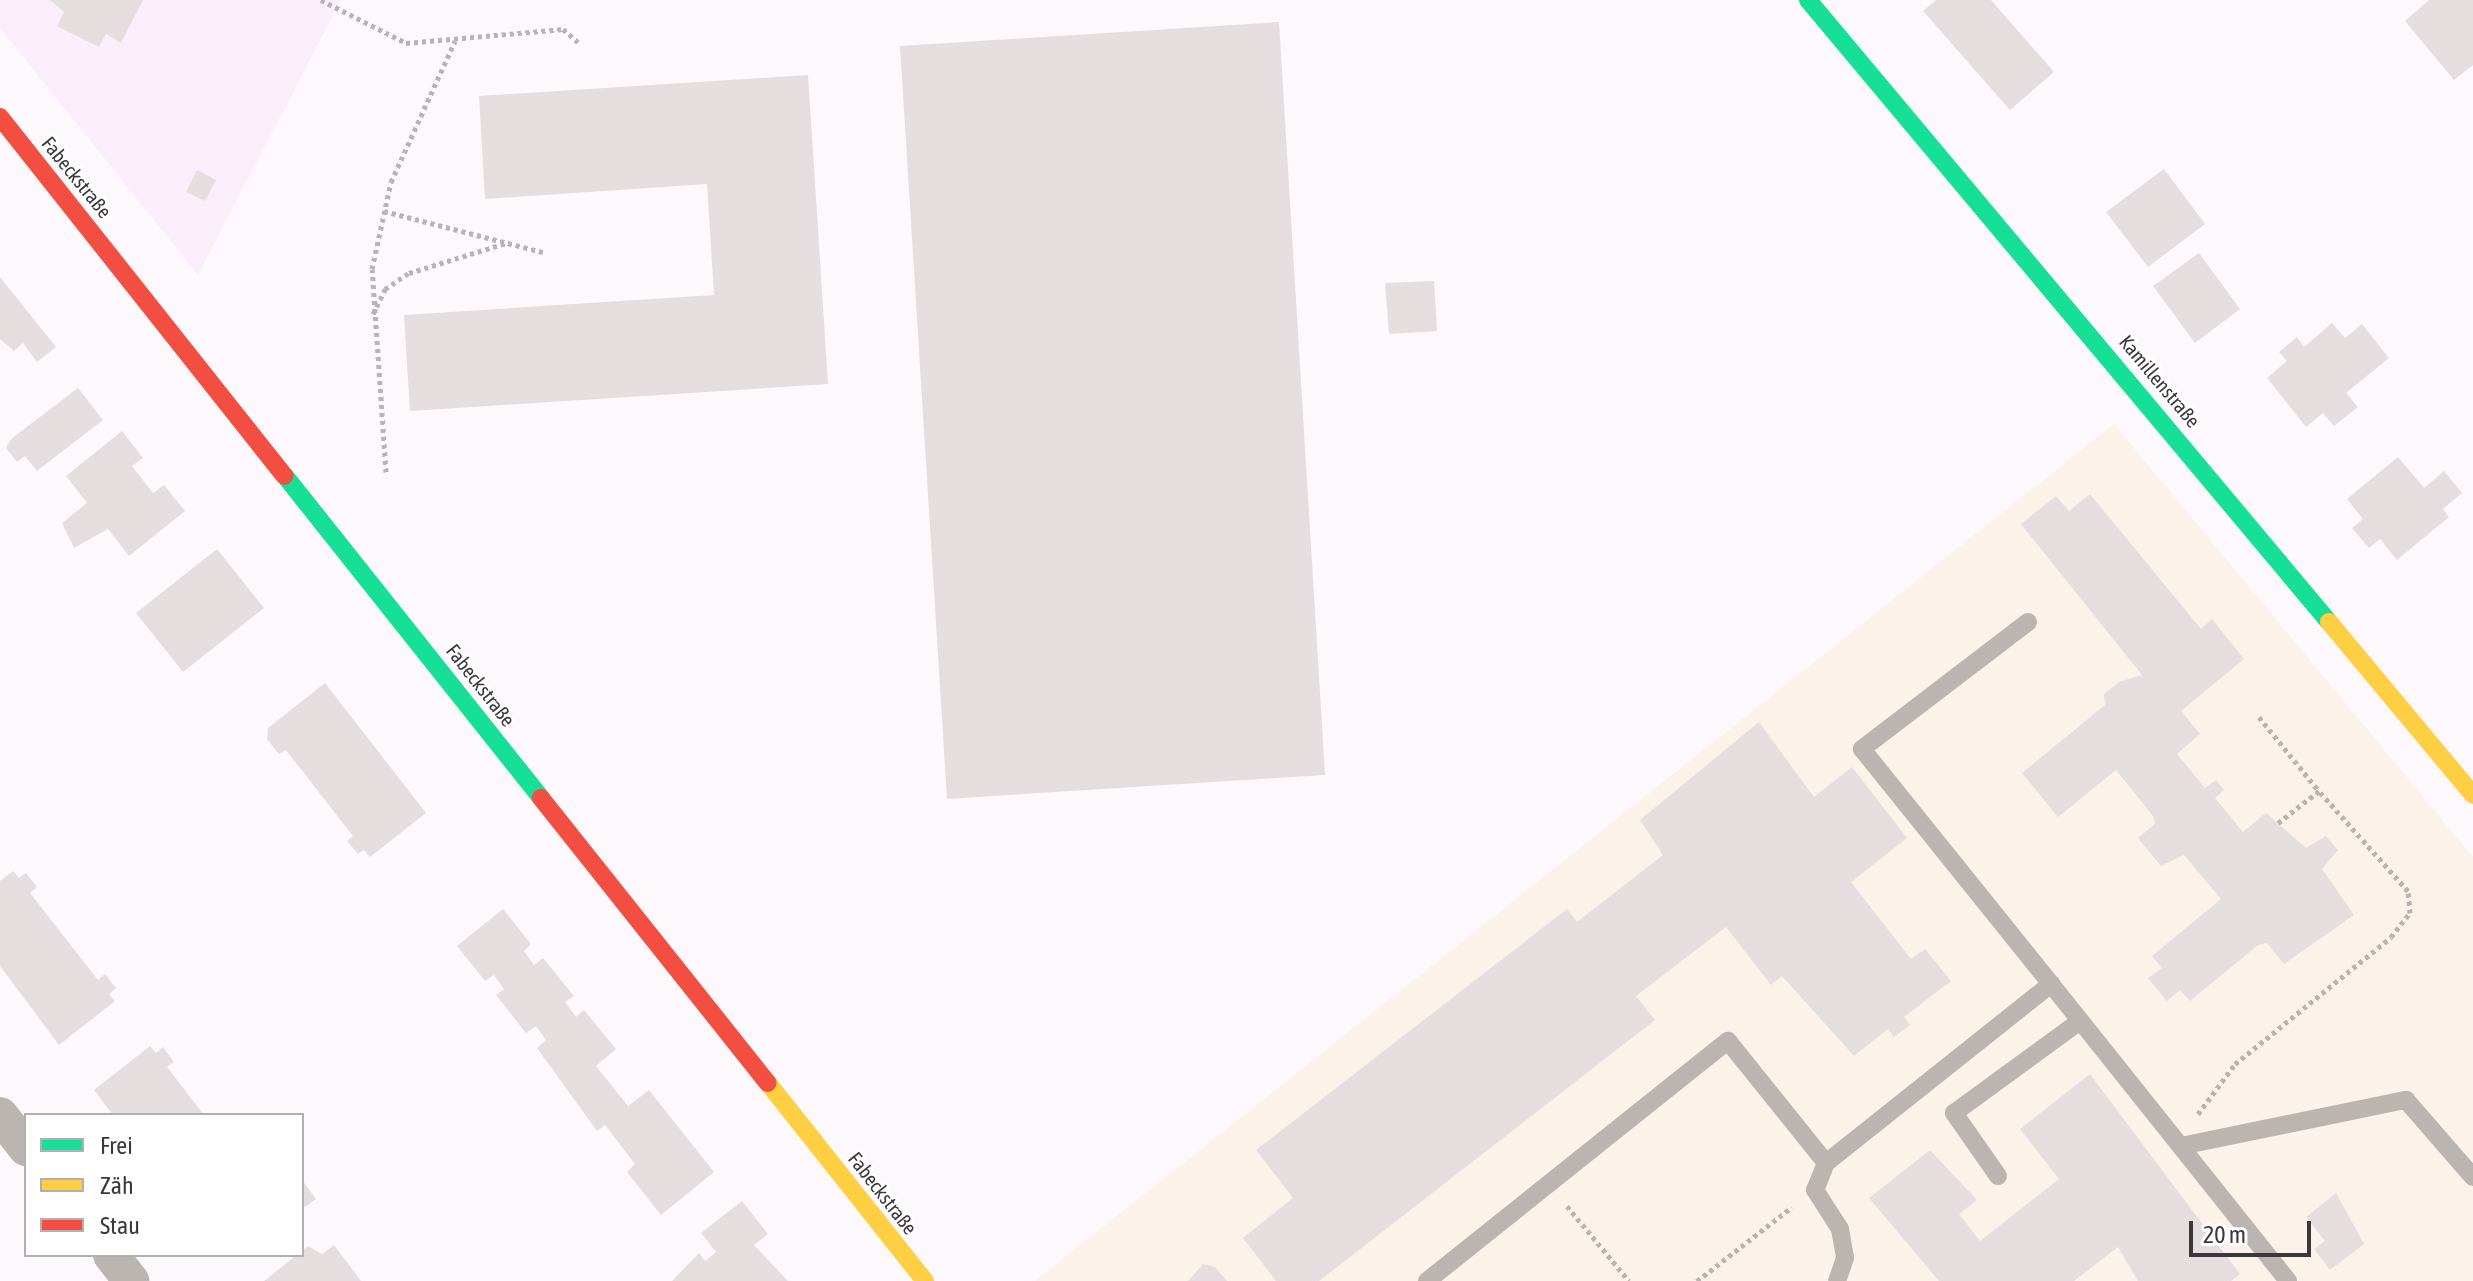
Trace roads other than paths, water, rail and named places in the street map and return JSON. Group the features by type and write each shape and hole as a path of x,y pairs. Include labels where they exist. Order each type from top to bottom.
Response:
{"street":[{"name":"Kamillenstraße","path":"1808,0 2473,795"},
{"name":"Fabeckstraße","path":"0,117 925,1281"},
{"path":"0,1115 24,1145"},
{"path":"113,1257 131,1281"}],"lane":[{"path":"2028,622 1862,749 2288,1281"},
{"path":"1837,1281 1845,1258 1840,1229 1815,1190 1826,1163 2051,984"},
{"path":"1998,1176 1954,1113 2080,1021"},
{"path":"1427,1281 1728,1041 1826,1163"},
{"path":"2181,1146 2406,1100 2473,1177"}]}
